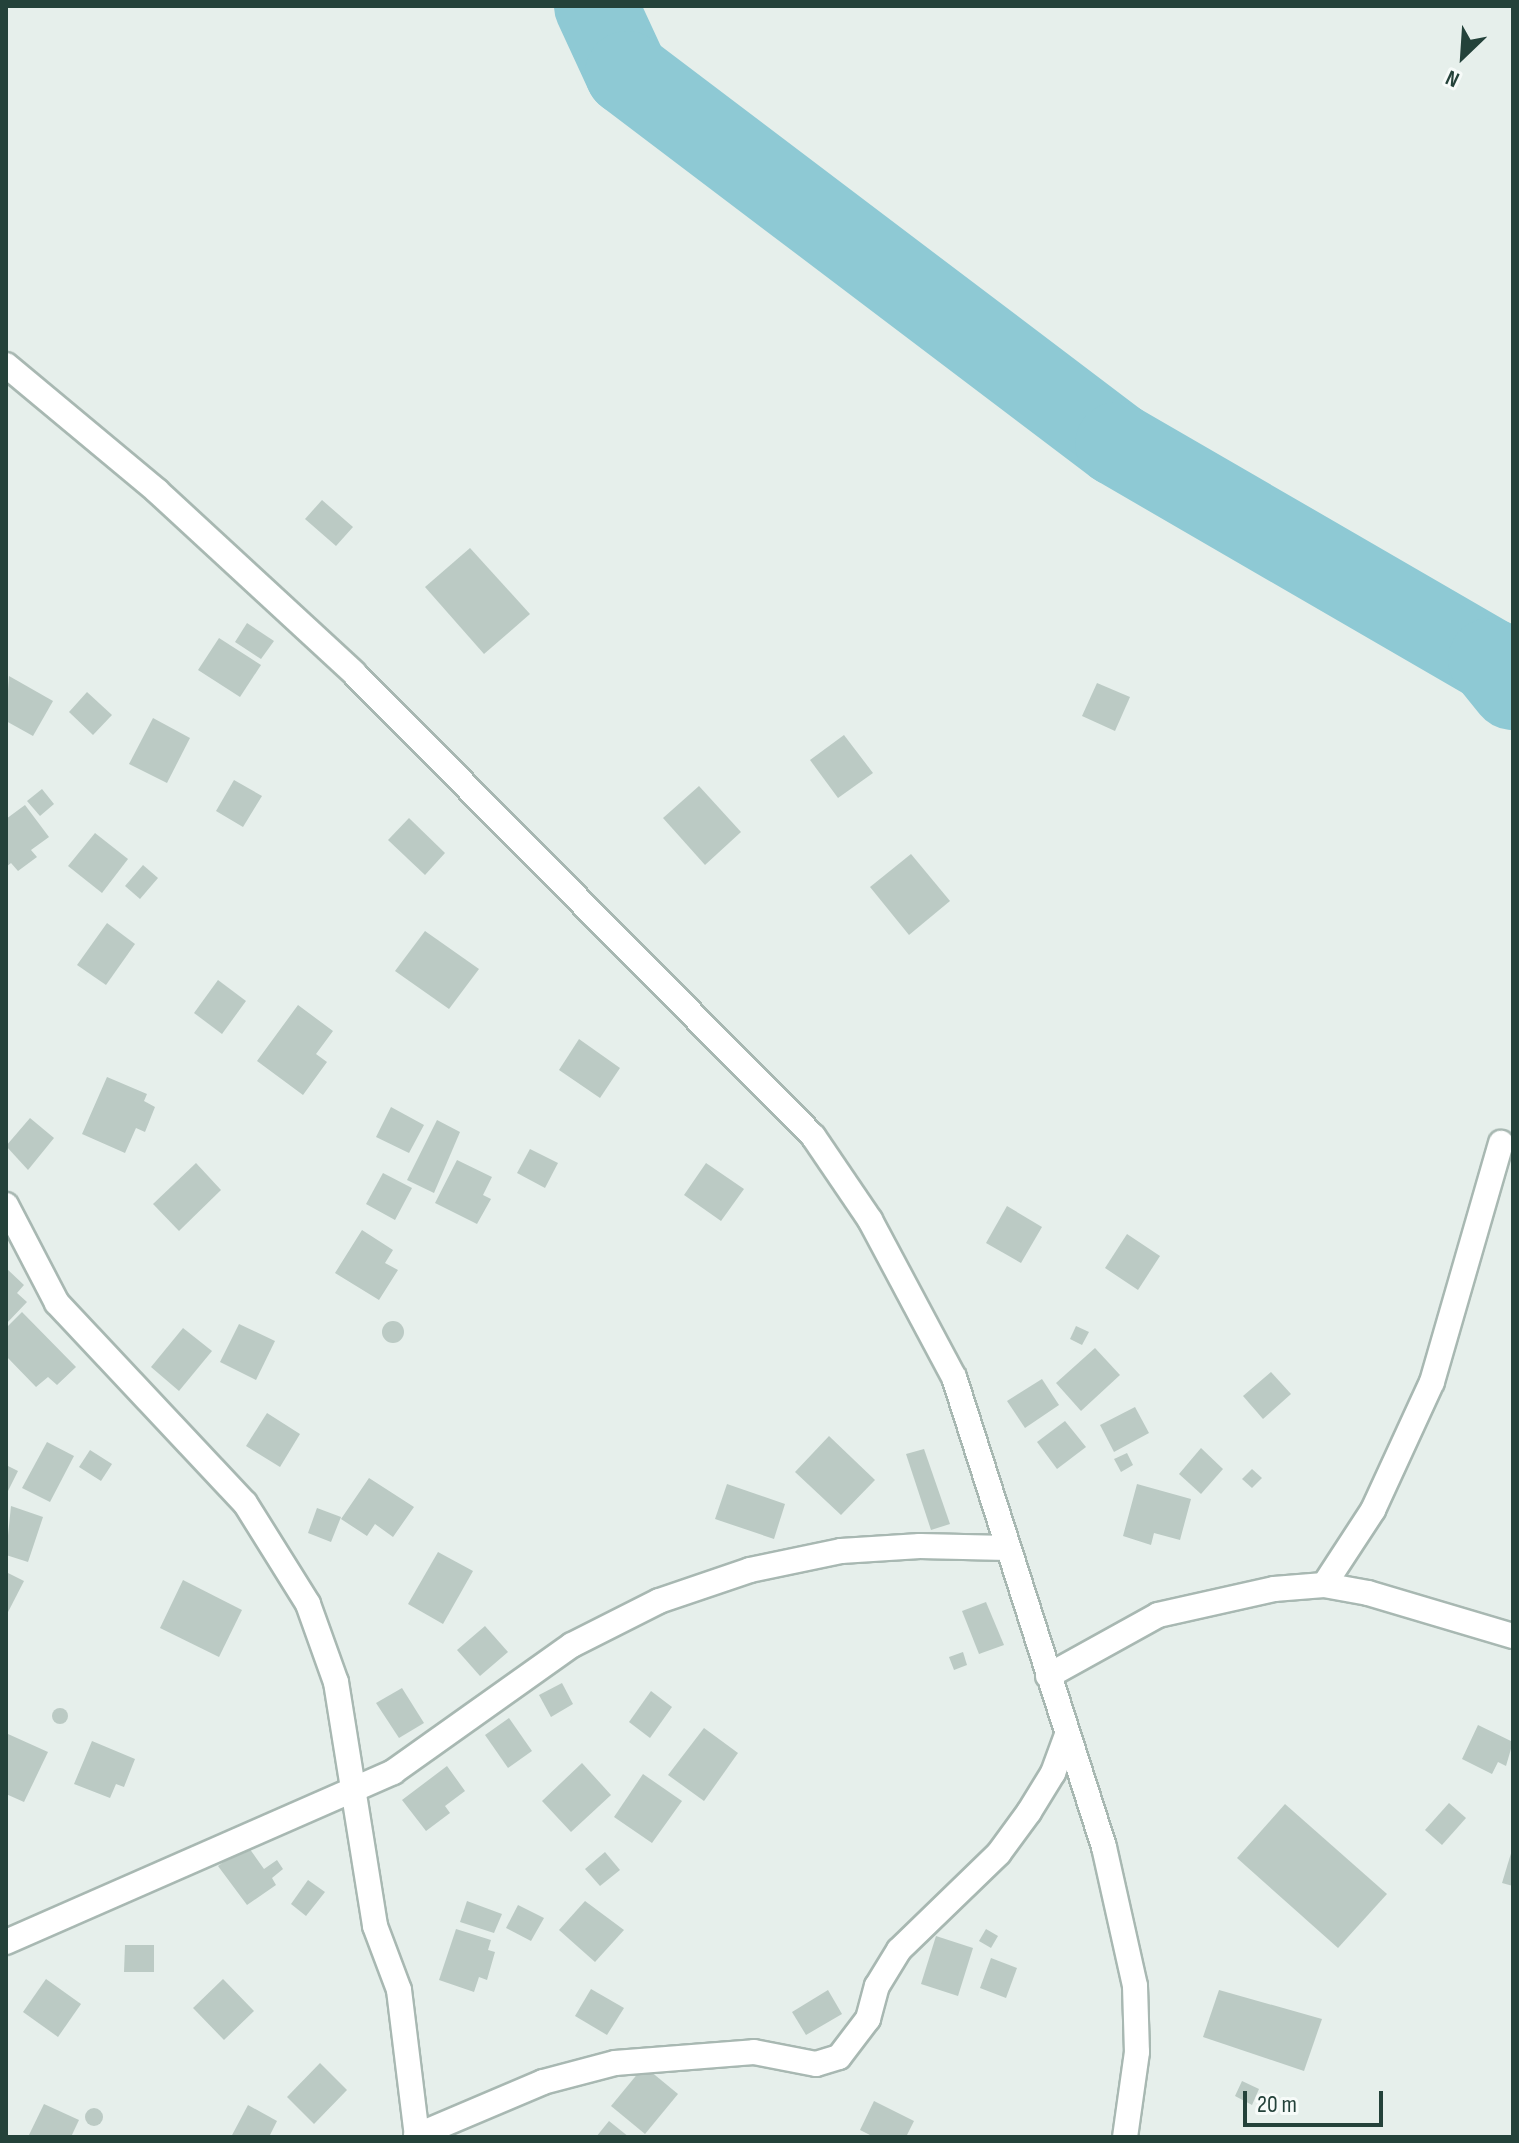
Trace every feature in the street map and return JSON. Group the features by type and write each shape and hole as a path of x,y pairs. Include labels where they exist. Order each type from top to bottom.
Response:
{"street":[{"path":"6,365 157,491 354,673 813,1136 907,1282 954,1377 1104,1847 1135,1986 1137,2052 1125,2137"},
{"path":"1324,1585 1373,1510 1432,1382 1501,1143"},
{"path":"6,1205 57,1303 216,1470 276,1550 308,1604 336,1682 375,1926 399,1990 416,2136 543,2082 615,2063 754,2052 816,2064 839,2057 868,2019 877,1986 899,1950 999,1853 1029,1812 1053,1773 1067,1735"},
{"path":"6,1942 393,1772 572,1645 659,1601 750,1570 841,1551 920,1546 1007,1548"},
{"path":"1048,1676 1158,1615 1274,1589 1324,1585 1513,1636"}],"building":[{"path":"322,500 353,527 336,546 305,519"},
{"path":"470,548 530,614 484,654 425,587"},
{"path":"247,623 274,641 261,659 235,642"},
{"path":"219,638 261,665 240,697 198,670"},
{"path":"9,676 53,701 33,736 6,721"},
{"path":"1097,683 1130,697 1115,731 1082,716"},
{"path":"87,692 112,715 93,735 69,712"},
{"path":"153,718 190,738 167,783 129,764"},
{"path":"844,735 873,773 838,798 810,760"},
{"path":"234,780 262,796 243,827 216,811"},
{"path":"699,786 741,832 705,865 663,818"},
{"path":"42,789 54,804 40,816 27,801"},
{"path":"25,805 49,837 31,850 37,857 18,871 11,863 6,867 6,819"},
{"path":"409,818 445,853 425,875 388,840"},
{"path":"95,833 128,859 102,893 68,866"},
{"path":"911,854 950,901 909,935 870,887"},
{"path":"143,865 158,878 140,899 125,886"},
{"path":"107,923 135,944 106,985 77,965"},
{"path":"425,931 479,969 449,1009 395,971"},
{"path":"218,980 246,1001 222,1034 194,1013"},
{"path":"298,1005 333,1031 316,1054 327,1062 303,1095 257,1061"},
{"path":"579,1039 620,1068 600,1098 559,1070"},
{"path":"107,1077 147,1094 144,1101 155,1107 145,1132 136,1128 125,1153 82,1134"},
{"path":"391,1107 424,1125 409,1153 376,1137"},
{"path":"30,1118 54,1138 28,1170 6,1146"},
{"path":"437,1120 460,1132 434,1193 407,1180"},
{"path":"530,1149 558,1163 545,1188 517,1173"},
{"path":"457,1160 492,1177 483,1195 491,1199 477,1224 435,1203"},
{"path":"196,1163 221,1190 179,1231 153,1204"},
{"path":"706,1163 744,1189 721,1221 684,1195"},
{"path":"383,1173 412,1188 395,1220 366,1204"},
{"path":"1007,1206 1042,1227 1021,1263 986,1243"},
{"path":"362,1230 393,1250 385,1263 398,1270 379,1300 335,1273"},
{"path":"1127,1234 1160,1256 1138,1290 1105,1268"},
{"path":"6,1268 24,1285 17,1293 27,1302 6,1324"},
{"path":"22,1312 76,1367 57,1385 48,1377 36,1387 6,1356 6,1328"},
{"path":"393,1321 401,1324 404,1332 401,1340 393,1343 385,1340 382,1332 385,1324"},
{"path":"239,1324 275,1341 256,1380 220,1362"},
{"path":"1076,1326 1089,1332 1082,1345 1070,1339"},
{"path":"183,1328 212,1351 179,1391 151,1367"},
{"path":"1095,1348 1120,1375 1081,1411 1056,1383"},
{"path":"1271,1372 1291,1394 1263,1419 1243,1396"},
{"path":"1042,1379 1059,1405 1025,1428 1007,1401"},
{"path":"1135,1407 1149,1433 1114,1452 1100,1425"},
{"path":"267,1413 300,1434 280,1467 246,1446"},
{"path":"1065,1421 1086,1447 1057,1469 1037,1442"},
{"path":"829,1436 875,1480 841,1515 795,1472"},
{"path":"47,1442 74,1456 50,1502 22,1488"},
{"path":"1201,1448 1223,1469 1201,1494 1179,1474"},
{"path":"924,1449 950,1524 931,1530 906,1454"},
{"path":"90,1450 112,1464 101,1481 79,1467"},
{"path":"1127,1453 1133,1465 1121,1472 1114,1459"},
{"path":"6,1465 18,1471 6,1495"},
{"path":"1252,1469 1262,1478 1252,1488 1242,1479"},
{"path":"369,1478 414,1507 393,1537 375,1524 367,1536 341,1519"},
{"path":"727,1484 785,1504 774,1539 715,1519"},
{"path":"1137,1484 1191,1499 1180,1540 1154,1533 1151,1545 1123,1536"},
{"path":"11,1506 43,1517 28,1562 6,1555"},
{"path":"317,1508 341,1517 331,1542 308,1533"},
{"path":"438,1552 473,1571 443,1624 408,1604"},
{"path":"6,1572 24,1581 6,1616"},
{"path":"183,1580 242,1610 219,1657 160,1628"},
{"path":"986,1602 1004,1645 979,1654 962,1611"},
{"path":"485,1626 508,1652 480,1676 457,1650"},
{"path":"963,1652 967,1665 954,1670 949,1657"},
{"path":"562,1683 573,1704 551,1717 539,1695"},
{"path":"402,1688 424,1723 399,1738 376,1703"},
{"path":"651,1691 672,1707 650,1738 629,1722"},
{"path":"60,1708 68,1716 60,1724 52,1716"},
{"path":"509,1718 532,1751 508,1768 485,1735"},
{"path":"1478,1725 1513,1742 1506,1766 1498,1762 1492,1774 1462,1759"},
{"path":"704,1728 738,1753 704,1801 668,1775"},
{"path":"8,1734 48,1752 24,1802 6,1794"},
{"path":"92,1741 135,1759 124,1787 116,1784 110,1798 74,1784"},
{"path":"582,1763 611,1795 571,1832 542,1801"},
{"path":"447,1766 465,1791 445,1806 450,1813 426,1831 402,1800"},
{"path":"643,1774 682,1801 652,1843 614,1817"},
{"path":"1449,1803 1466,1818 1442,1845 1425,1830"},
{"path":"1285,1804 1387,1894 1338,1948 1237,1858"},
{"path":"247,1845 264,1869 277,1860 283,1869 272,1878 276,1885 247,1905 218,1866"},
{"path":"1513,1850 1513,1886 1502,1883"},
{"path":"605,1852 620,1870 600,1886 585,1869"},
{"path":"308,1880 325,1892 306,1916 291,1904"},
{"path":"467,1901 502,1914 494,1933 460,1922"},
{"path":"585,1901 624,1930 595,1962 559,1930"},
{"path":"518,1905 544,1918 531,1941 506,1928"},
{"path":"456,1929 491,1940 488,1950 495,1952 487,1980 479,1977 474,1992 439,1980"},
{"path":"986,1929 998,1936 991,1948 979,1941"},
{"path":"936,1936 973,1948 958,1996 921,1984"},
{"path":"125,1945 154,1945 154,1972 124,1972"},
{"path":"991,1958 1017,1968 1006,1998 980,1988"},
{"path":"46,1979 81,2004 58,2037 23,2012"},
{"path":"223,1979 254,2011 224,2040 193,2008"},
{"path":"591,1989 624,2008 607,2035 575,2016"},
{"path":"828,1990 842,2014 806,2035 792,2012"},
{"path":"1219,1990 1322,2019 1304,2071 1203,2037"},
{"path":"320,2063 347,2090 314,2124 287,2097"},
{"path":"644,2066 678,2094 645,2134 611,2106"},
{"path":"1242,2081 1259,2089 1252,2105 1235,2096"},
{"path":"874,2101 914,2121 906,2137 874,2137 860,2130"},
{"path":"44,2104 79,2120 71,2137 28,2137"},
{"path":"248,2105 277,2121 269,2137 231,2137"},
{"path":"94,2108 103,2117 94,2126 85,2117"},
{"path":"609,2121 629,2137 596,2137"}],"waterway":[{"path":"596,6 627,73 1117,444 1490,660 1513,688"}]}
